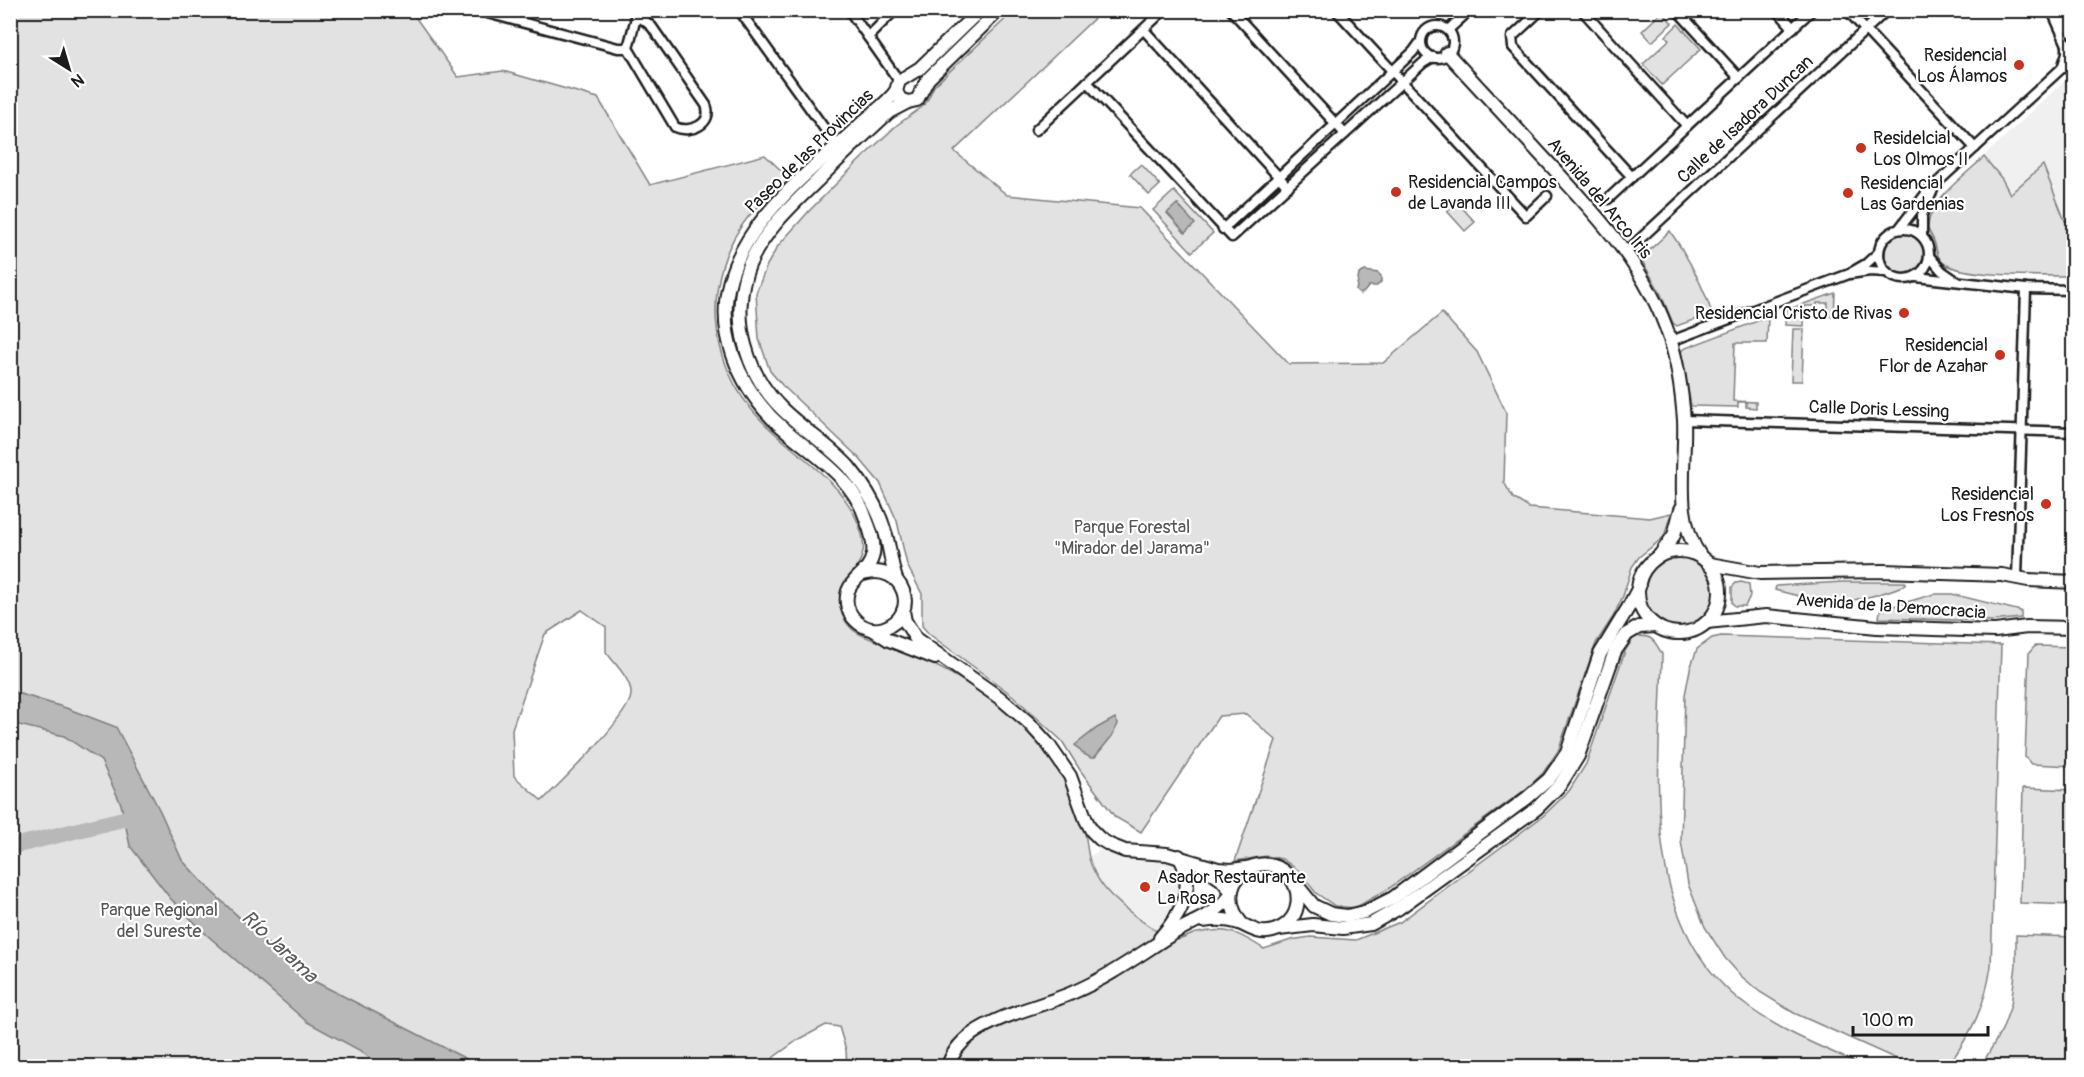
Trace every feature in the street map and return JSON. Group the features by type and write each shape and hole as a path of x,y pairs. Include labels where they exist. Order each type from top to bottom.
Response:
{"main road":[{"name":"Paseo de las Provincias","path":"863,574 873,552 872,538 865,515 852,492 838,475 772,418 744,380 727,329 726,312 730,278 752,230 779,199 837,147 901,83 920,68 980,10"},
{"path":"921,88 916,79 901,83 900,99 908,102 917,100 921,88 928,79 999,10"},
{"path":"2053,10 2073,32"},
{"name":"Avenida del Arco Iris","path":"1447,53 1584,200 1626,252 1656,303 1671,341 1680,384 1684,420 1683,499 1687,528 1693,546 1706,561"},
{"name":"Paseo de las Provincias","path":"896,579 886,535 863,486 848,466 780,407 756,374 743,338 741,297 748,266 788,209 889,112 908,102"},
{"name":"Avenida del Arco Iris","path":"1657,558 1674,535 1683,499"},
{"path":"955,667 861,626 854,619 847,601 848,591 853,582 863,574 880,572 896,579 904,594 905,621 916,639 1007,704 1028,722 1048,744 1070,776 1086,820 1100,839 1125,851 1179,856 1225,870 1262,865 1279,868 1292,879 1314,906 1331,914 1347,916 1365,912 1393,898 1549,779 1567,753 1600,654 1628,608 1648,565 1668,553 1680,551 1706,561 1717,575 1720,600 1715,612 1697,629 1685,633 1672,633 1656,626 1648,619 1642,609 1639,587"},
{"name":"Avenida de la Democracia","path":"1706,561 1760,573 1883,571 2002,575 2073,582"},
{"path":"871,629 890,626 903,611"},
{"name":"Avenida de la Democracia","path":"1707,622 1766,616 1877,627 1995,631 2027,627 2073,628"},
{"path":"1190,924 1221,919 1266,933 1302,926 1357,927 1371,924 1384,917 1536,809 1560,785 1578,756 1615,651 1627,634 1639,627 1656,626"},
{"path":"1148,950 1175,920 1185,900 1187,876 1179,856"},
{"path":"1200,864 1221,879 1231,893 1231,906 1235,916 1242,924"},
{"path":"948,1066 961,1044 978,1030 1076,992 1121,968 1190,924 1214,912 1231,893 1239,876 1253,867"},
{"path":"1279,929 1292,918 1298,903 1298,895 1292,879"}],"street":[{"path":"476,10 618,48 628,48"},
{"path":"738,10 837,147"},
{"path":"849,10 901,83"},
{"path":"868,37 895,10"},
{"path":"1036,130 1164,10"},
{"path":"1231,10 1345,134"},
{"path":"1336,10 1526,216 1547,196"},
{"path":"1448,30 1470,10"},
{"path":"1541,10 1512,37 1513,47 1632,177"},
{"path":"1582,10 1687,126"},
{"path":"1677,10 1739,78"},
{"path":"1778,10 1793,28"},
{"path":"1608,199 1812,10"},
{"path":"1847,10 1975,148"},
{"name":"Calle de Isadora Duncan","path":"1626,252 1887,10"},
{"path":"2053,10 2073,54"},
{"path":"636,14 652,27 706,105 708,116 705,121 694,129 675,127 628,48 636,14"},
{"path":"1087,82 1223,229 1234,237 1402,82 1433,57 1447,53 1452,45 1451,34 1448,30 1438,26 1428,28 1413,52 1223,229"},
{"path":"1144,30 1288,187"},
{"path":"1421,41 1424,51 1433,57"},
{"path":"1899,229 1928,191 2062,68 2066,59 2067,45"},
{"path":"2062,68 2073,65"},
{"path":"1916,276 1925,268 1930,257 1929,249 1922,236 1922,214 1936,185"},
{"path":"1886,272 1880,262 1879,252 1882,242 1889,233 1899,229 1911,229 1922,236"},
{"path":"1671,341 1849,274 1866,264 1879,252"},
{"path":"1930,257 1942,271 1957,282"},
{"path":"1849,274 1870,271 1886,272 1900,279 1916,276 2026,289 2073,290"},
{"path":"2017,578 2026,289"},
{"name":"Calle Doris Lessing","path":"1684,420 2073,432"}],"shaded area":[{"path":"2072,74 2073,278 2027,277 2027,255 2002,180 1984,156"},
{"path":"1177,204 1195,224 1185,233 1167,213"},
{"path":"1365,271 1378,273 1381,276 1381,282 1377,286 1369,286 1360,294 1356,291 1359,274"},
{"path":"11,691 116,727 160,811 182,860 211,891 306,977 480,1066 379,1066 361,1051 307,1022 207,935 170,898 130,846 121,804 101,761 64,736 11,723"},
{"path":"1115,718 1118,724 1112,736 1095,757 1091,758 1082,753 1075,745 1097,728"},
{"path":"1099,846 1116,856 1175,861 1183,883 1173,916 1159,933 1116,900 1101,883 1088,857 1097,852"}],"green space":[{"name":"Parque Regional del Sureste","path":"10,11 411,11 458,77 503,71 598,98 650,185 765,155 793,182 754,211 733,239 723,265 717,292 716,319 720,347 729,373 742,397 772,431 837,489 856,518 860,527 863,552 859,563 843,586 840,601 844,618 857,633 943,669 977,689 1022,725 1052,759 1066,782 1082,819 1092,866 1102,885 1128,910 1171,939 1178,940 1217,930 1240,935 1264,949 1291,940 1310,937 1356,940 1400,922 1543,816 1569,791 1586,764 1625,651 1634,637 1649,637 1662,654 1659,797 1662,844 1671,890 1687,933 1711,972 1747,1006 1789,1032 1864,1066 956,1066 943,1063 938,1066 847,1066 846,1050 839,1027 826,1025 798,1040 774,1057 770,1066 11,1066","holes":["582,610 606,627 606,652 629,684 631,695 619,718 593,750 542,801 514,776 512,729 545,634"]},
{"name":"Parque Forestal \"Mirador del Jarama\"","path":"1014,11 1102,11 954,151 1007,195 1140,208 1289,364 1383,363 1442,313 1477,352 1506,412 1504,482 1513,498 1529,508 1650,518 1671,513 1664,537 1639,557 1632,567 1623,596 1596,643 1558,751 1543,773 1526,789 1388,889 1355,908 1335,906 1316,893 1298,870 1282,859 1267,856 1235,861 1276,740 1246,714 1219,716 1141,832 1115,817 1080,770 1062,741 1012,695 929,634 922,626 922,594 907,565 897,521 880,483 859,458 770,371 759,339 756,293 767,265 778,246 864,156 897,125 922,107 934,86"},
{"path":"1662,12 1672,23 1652,42 1642,31"},
{"path":"1678,24 1701,49 1662,85 1643,64 1669,40 1666,36"},
{"path":"1984,157 2002,179 2010,194 2043,165 2065,221 2073,219 2073,276 1971,272 1945,264 1941,260 1928,228 1929,218 1949,189"},
{"path":"1141,164 1160,185 1149,195 1130,174"},
{"path":"1174,191 1213,233 1192,252 1153,210"},
{"path":"1457,202 1475,222 1465,231 1447,211"},
{"path":"1670,231 1694,270 1712,313 1677,326 1673,323 1660,292 1642,261 1642,257"},
{"path":"1905,234 1919,240 1925,254 1919,268 1905,274 1891,268 1885,254 1891,240"},
{"path":"1835,293 1834,316 1828,316 1828,303 1817,303 1817,306 1805,306 1804,326 1785,325 1786,310"},
{"path":"1768,317 1767,343 1735,343 1733,401 1756,402 1756,408 1746,407 1746,402 1738,402 1738,407 1691,406 1681,352 1683,349"},
{"path":"1793,329 1804,329 1802,381 1791,381"},
{"path":"1679,557 1698,563 1708,573 1714,592 1708,611 1698,621 1679,627 1660,621 1650,611 1644,592 1650,573 1660,563"},
{"path":"1741,582 1749,584 1750,596 1745,606 1735,606 1732,603 1732,587"},
{"path":"1843,582 1905,582 1905,585 1870,597 1841,601 1826,601 1775,590 1776,586"},
{"path":"1934,594 1952,594 2021,611 2021,618 1992,621 1879,618 1880,611"},
{"path":"1721,636 2001,645 1991,966 1985,995 1976,1019 1948,1066 1912,1066 1794,1013 1760,992 1741,976 1725,958 1705,927 1688,884 1681,841 1685,695 1697,649 1712,638"},
{"path":"2035,646 2073,647 2073,766 2031,764 2025,757 2029,653"},
{"path":"2023,788 2073,790 2073,905 2020,903"},
{"path":"2016,935 2073,937 2073,1066 1981,1066 2002,1030 2011,1005 2016,965"}],"waterway":[{"path":"10,847 143,814"}],"place":[{"name":"Residencial Los Álamos","path":"2019,65"},
{"name":"Residelcial Los Olmos II","path":"1861,148"},
{"name":"Residencial Campos de Lavanda III","path":"1396,192"},
{"name":"Residencial Las Gardenias","path":"1848,193"},
{"name":"Residencial Cristo de Rivas","path":"1904,313"},
{"name":"Residencial Flor de Azahar","path":"2000,355"},
{"name":"Residencial Los Fresnos","path":"2046,504"},
{"name":"Asador Restaurante La Rosa","path":"1145,887"}],"water label":[{"name":"Río Jarama","path":"280,946"}]}
